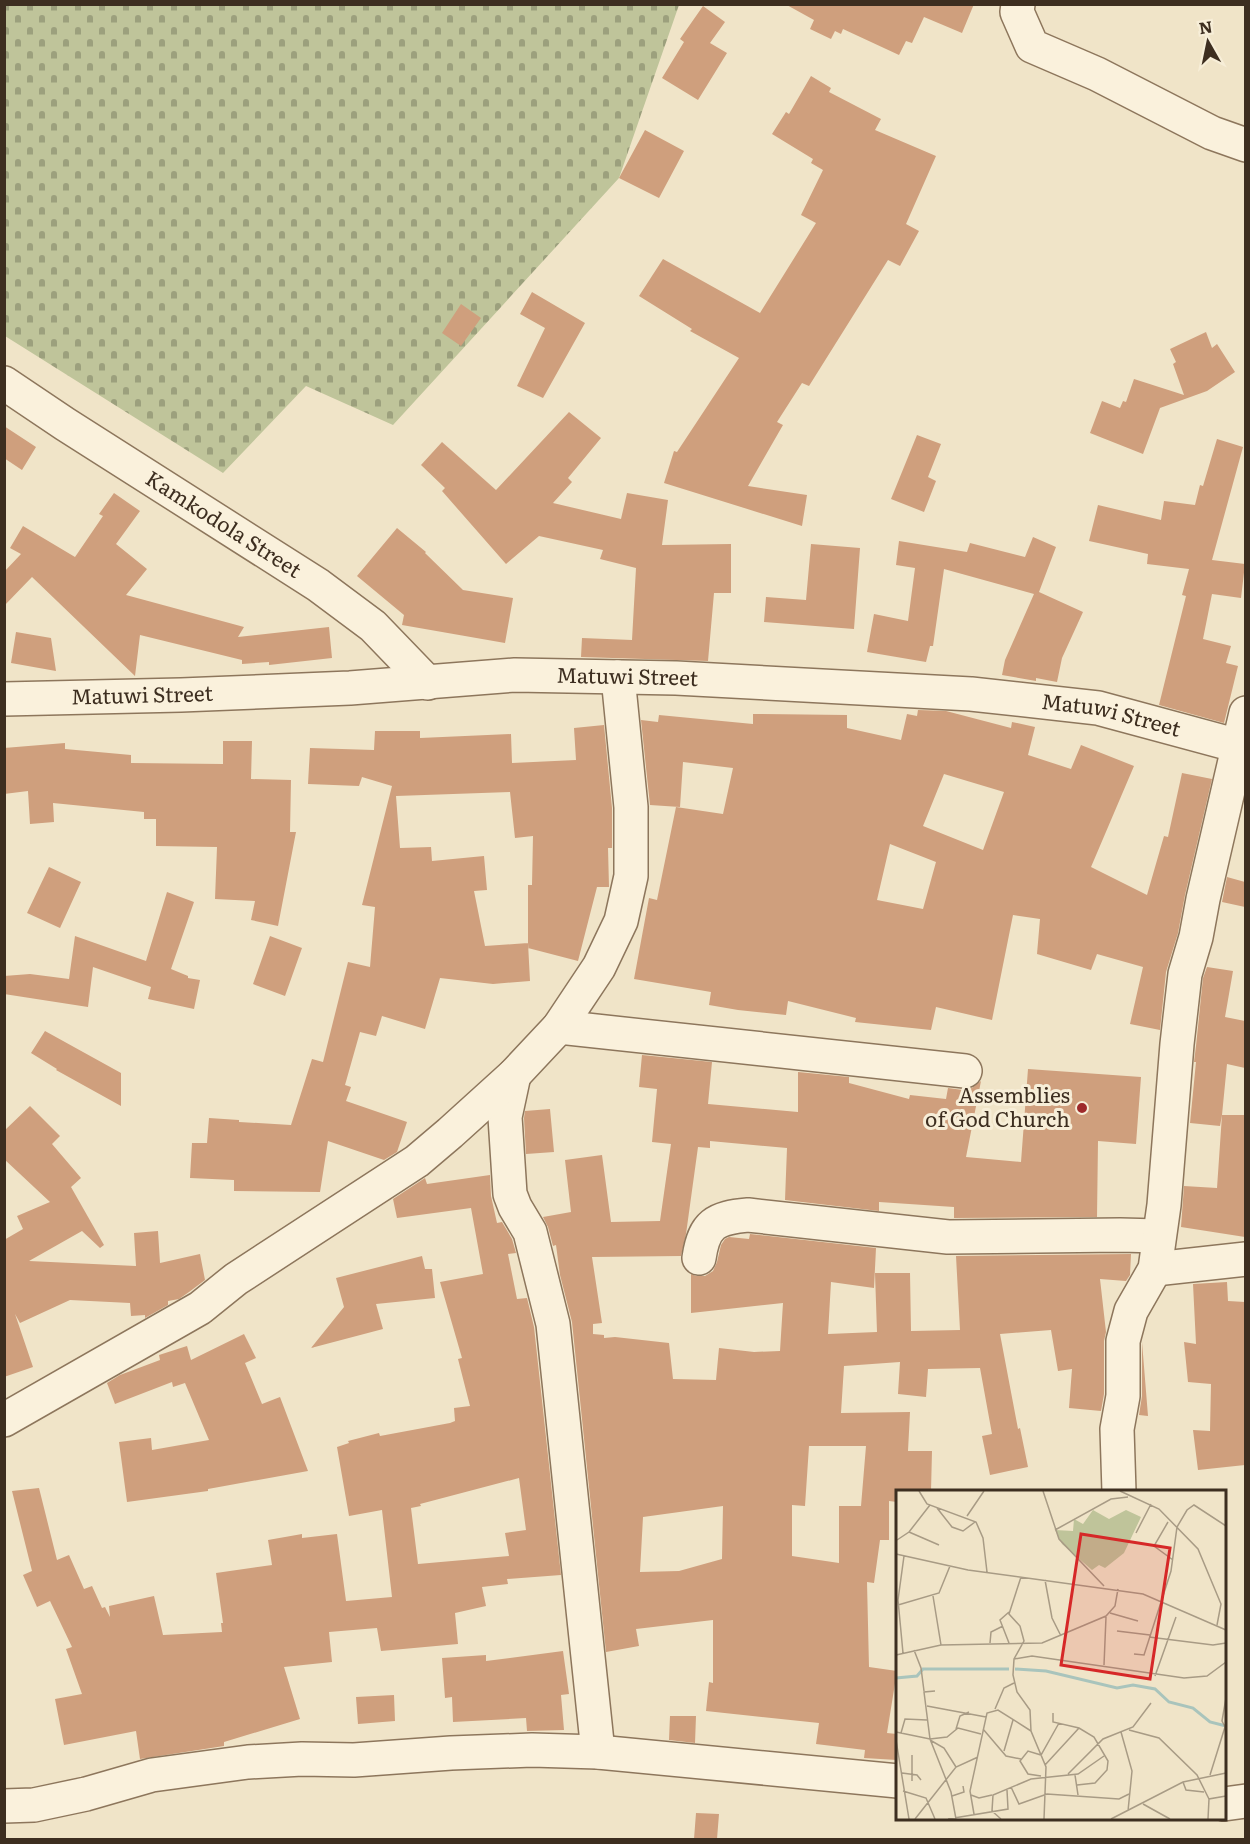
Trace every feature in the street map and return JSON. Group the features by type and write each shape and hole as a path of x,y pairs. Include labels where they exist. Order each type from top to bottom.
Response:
{"street":[{"path":"1018,4 1017,12 1032,46 1097,74 1212,133 1245,145"},
{"name":"Kamkodola Street","path":"4,383 318,585 373,626 428,683"},
{"name":"Matuwi Street","path":"4,699 181,695 428,683 515,675 687,679 971,694 1098,708 1242,746"},
{"path":"4,1420 200,1308 236,1280 417,1161 514,1075 560,1027 600,967 621,921 631,876 631,807 618,678"},
{"path":"1119,1490 1118,1429 1123,1396 1123,1341 1131,1311 1155,1269 1185,974 1242,746 1245,713"},
{"path":"560,1027 965,1071"},
{"path":"514,1075 505,1117 510,1194 530,1232 553,1324 598,1752"},
{"path":"699,1258 701,1242 710,1226 727,1216 748,1215 948,1237 1160,1236"},
{"path":"1155,1269 1245,1259"},
{"path":"4,1806 34,1805 152,1775 248,1762 302,1759 354,1760 532,1750 598,1752 896,1781"},
{"path":"1226,1804 1245,1801"}],"green space":[{"path":"4,5 679,5 619,178 393,425 306,386 223,473 5,336"}],"building":[{"path":"785,4 974,4 962,33 924,17 912,43 906,41 899,55 843,29 841,34 835,31 831,39 810,29 814,20"},
{"path":"703,6 725,22 710,43 727,53 698,100 662,78 684,42 680,39"},
{"path":"811,76 831,88 829,92 881,119 875,130 936,156 906,224 919,231 900,266 888,260 809,386 802,383 777,422 783,425 748,486 807,495 802,526 664,483 674,451 677,452 739,358 690,331 692,329 639,296 663,259 760,313 816,223 801,215 823,170 811,163 813,159 772,134 786,112 789,114"},
{"path":"645,130 684,151 659,198 619,178"},
{"path":"532,292 585,323 543,398 517,386 545,328 520,314"},
{"path":"461,304 481,318 461,346 442,333"},
{"path":"1206,332 1212,348 1217,344 1235,372 1207,391 1160,408 1143,454 1090,433 1102,401 1120,408 1123,401 1126,402 1134,379 1184,395 1173,364 1176,362 1170,349"},
{"path":"569,412 601,438 568,478 572,482 553,503 621,519 627,493 668,500 662,545 731,544 731,593 714,593 708,661 581,657 582,638 632,640 636,568 600,559 603,550 539,536 506,564 442,491 445,488 421,465 442,442 496,490"},
{"path":"4,426 36,447 22,470 4,458"},
{"path":"917,435 941,444 928,477 936,481 924,512 891,499"},
{"path":"1217,439 1243,447 1212,560 1245,564 1241,598 1212,594 1203,639 1231,646 1226,663 1238,666 1224,723 1159,705 1186,596 1182,595 1189,569 1147,564 1148,554 1089,541 1098,505 1161,520 1164,501 1195,505"},
{"path":"114,493 140,511 116,544 147,569 126,595 244,627 238,637 329,627 332,658 269,665 269,662 242,664 242,660 140,635 135,676 32,577 4,606 4,572 21,554 10,548 23,526 75,557 103,516 99,514"},
{"path":"397,528 426,552 463,590 513,598 505,643 402,625 404,615 357,576"},
{"path":"1033,537 1056,547 1039,592 1083,612 1062,658 1057,682 1002,675 1005,660 1034,594 944,569 933,646 930,646 926,662 867,652 874,614 908,621 915,568 896,565 899,541 967,552 970,543 1025,557"},
{"path":"811,544 860,548 854,629 764,622 766,597 806,600"},
{"path":"16,632 51,638 56,671 11,663"},
{"path":"918,710 946,711 1011,728 1012,722 1035,727 1028,755 1071,769 1081,745 1134,766 1091,867 1147,895 1164,836 1168,837 1182,773 1212,779 1178,933 1166,972 1160,1030 1130,1024 1143,967 1097,954 1091,970 1037,954 1040,919 1013,915 992,1020 936,1007 931,1030 855,1022 856,1018 788,1001 786,1015 738,1010 709,1005 711,992 634,979 649,898 657,900 676,807 723,814 733,768 683,762 680,807 650,805 641,720 658,722 659,715 753,724 753,714 847,715 847,728 901,740 907,714 917,716","holes":["944,774 1004,792 983,850 923,826","890,844 936,862 923,909 877,900"]},
{"path":"604,725 612,808 612,848 608,848 609,887 597,887 578,961 528,948 530,981 493,984 440,978 425,1029 382,1016 376,1036 360,1032 345,1085 351,1087 346,1101 407,1122 397,1152 384,1160 328,1141 320,1192 234,1191 234,1180 190,1178 192,1143 207,1143 209,1118 291,1125 312,1059 323,1062 348,962 370,967 375,907 362,905 392,786 362,777 359,786 308,784 310,748 374,750 375,731 420,731 420,738 511,734 512,763 576,760 574,728","holes":["510,792 515,838 533,836 532,885 528,885 528,943 485,946 474,891 487,890 484,856 432,861 431,847 400,848 396,796"]},
{"path":"223,741 252,741 251,779 291,780 290,832 296,832 278,926 251,920 255,901 215,899 217,847 156,846 156,819 144,819 144,812 53,803 54,822 30,824 28,791 4,794 4,748 65,743 65,749 131,755 131,763 223,764"},
{"path":"49,867 81,882 60,928 27,913"},
{"path":"1227,877 1245,882 1245,907 1222,902"},
{"path":"167,892 194,902 171,969 188,978 200,980 194,1009 148,999 151,987 93,967 88,1007 4,994 4,976 30,974 69,979 75,936 146,961"},
{"path":"270,936 302,948 285,996 253,984"},
{"path":"1207,967 1233,971 1225,1017 1245,1021 1245,1068 1227,1064 1220,1126 1190,1123 1203,978"},
{"path":"45,1031 121,1073 121,1106 56,1070 31,1053"},
{"path":"642,1055 712,1062 708,1104 798,1112 798,1072 849,1077 849,1083 909,1099 910,1095 946,1099 948,1088 963,1090 972,1088 981,1081 966,1157 1021,1162 1028,1069 1141,1077 1136,1144 1098,1141 1097,1217 954,1218 954,1207 879,1202 879,1211 785,1200 787,1148 710,1141 710,1148 698,1147 681,1256 592,1257 602,1323 593,1324 593,1334 604,1335 604,1338 615,1337 669,1343 673,1379 716,1380 719,1348 754,1352 780,1351 783,1303 691,1313 691,1274 705,1276 713,1271 721,1245 729,1237 749,1239 750,1234 876,1248 874,1288 831,1282 828,1334 877,1332 875,1273 910,1273 911,1331 960,1330 956,1256 1131,1254 1130,1275 1126,1281 1100,1279 1106,1332 1104,1394 1101,1411 1069,1408 1072,1369 1058,1371 1051,1330 1000,1334 1018,1429 1020,1428 1028,1467 990,1475 982,1436 992,1434 980,1368 928,1369 926,1397 898,1394 900,1362 844,1366 841,1413 910,1412 908,1451 932,1451 931,1490 896,1490 896,1502 889,1501 889,1540 880,1540 874,1583 867,1582 869,1667 896,1671 887,1733 896,1734 896,1760 864,1758 865,1750 816,1744 819,1723 706,1711 709,1682 713,1683 713,1620 636,1629 639,1646 606,1652 572,1322 560,1275 556,1245 553,1246 543,1217 571,1212 565,1160 602,1155 611,1222 660,1221 671,1144 652,1142 657,1089 639,1087","holes":["809,1446 866,1446 861,1506 839,1506 839,1563 792,1556 792,1505 805,1506","723,1506 722,1559 679,1571 640,1572 643,1517"]},
{"path":"30,1106 60,1136 52,1144 81,1178 71,1187 104,1245 100,1248 82,1231 29,1261 136,1266 134,1233 158,1231 160,1263 200,1254 205,1280 179,1299 168,1301 168,1305 145,1318 145,1315 131,1316 130,1303 70,1300 20,1323 15,1314 33,1367 4,1377 4,1295 6,1295 4,1292 4,1240 23,1229 17,1216 50,1202 4,1159 4,1131"},
{"path":"550,1109 554,1152 526,1154 525,1111"},
{"path":"1222,1115 1245,1115 1245,1237 1181,1227 1184,1186 1217,1188"},
{"path":"490,1175 491,1196 497,1223 502,1222 512,1239 516,1253 508,1254 517,1299 527,1298 534,1327 561,1575 507,1579 508,1584 482,1587 486,1606 455,1613 458,1644 381,1651 377,1628 329,1632 332,1662 284,1667 300,1719 224,1742 224,1746 140,1759 136,1731 64,1745 55,1699 82,1694 66,1649 72,1647 50,1601 37,1607 23,1575 32,1571 12,1491 39,1488 57,1560 69,1555 84,1589 92,1586 102,1608 105,1607 110,1617 109,1606 154,1596 163,1635 222,1632 221,1623 223,1623 216,1573 272,1565 268,1540 302,1534 302,1538 337,1534 346,1601 392,1597 382,1510 349,1516 337,1447 349,1443 348,1441 379,1433 380,1436 450,1423 455,1421 454,1408 470,1406 458,1359 462,1358 440,1282 483,1274 471,1208 397,1218 393,1199 425,1178 427,1184","holes":["519,1478 526,1530 505,1533 509,1556 418,1564 411,1508"]},
{"path":"422,1256 425,1269 432,1269 435,1298 376,1304 383,1329 311,1348 344,1307 336,1278"},
{"path":"1227,1282 1228,1301 1245,1302 1245,1465 1198,1470 1193,1430 1210,1431 1211,1384 1188,1382 1184,1342 1196,1344 1193,1284"},
{"path":"244,1334 256,1358 245,1363 262,1404 280,1397 308,1471 208,1489 208,1491 127,1502 119,1442 151,1438 152,1450 209,1440 185,1383 173,1387 172,1382 115,1404 107,1383 120,1375 160,1360 159,1355 187,1346 191,1360"},
{"path":"1142,1342 1148,1416 1139,1415 1142,1396"},
{"path":"563,1651 569,1694 561,1695 564,1730 527,1731 526,1718 453,1722 452,1697 445,1698 442,1658 486,1655 486,1661"},
{"path":"394,1695 395,1721 358,1724 356,1697"},
{"path":"670,1716 696,1716 695,1743 669,1740"},
{"path":"696,1813 719,1814 717,1839 694,1839"}],"place":[{"name":"Assemblies of God Church","path":"1082,1108"}]}
